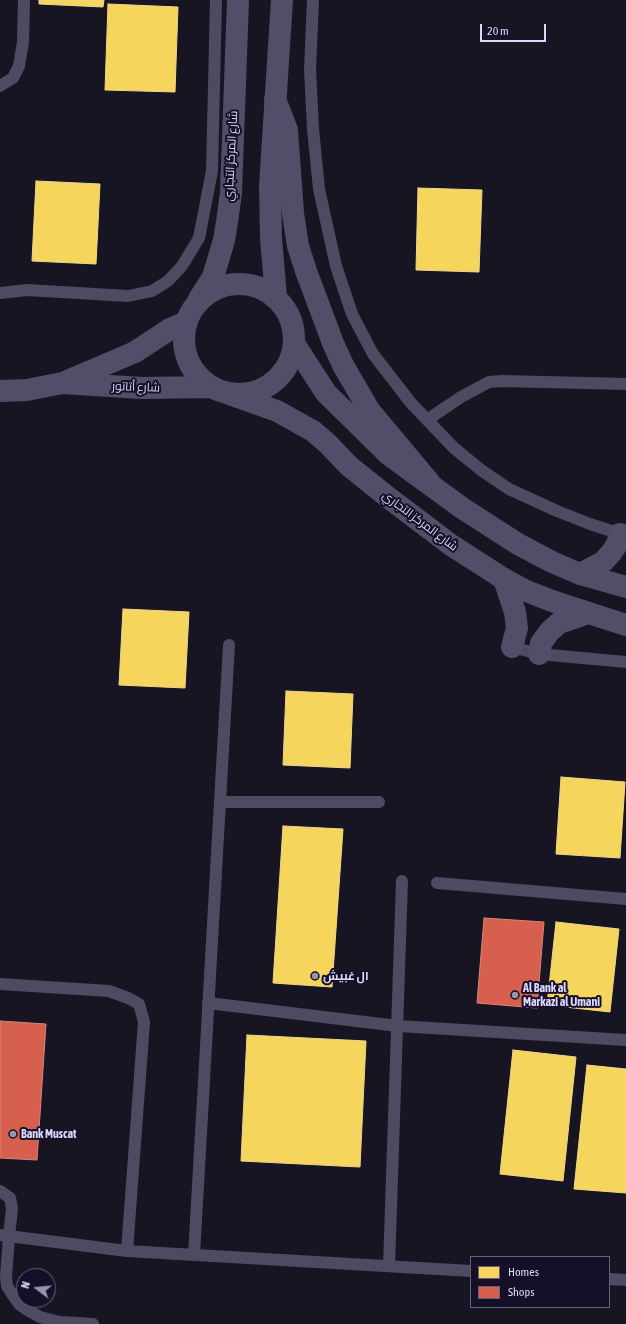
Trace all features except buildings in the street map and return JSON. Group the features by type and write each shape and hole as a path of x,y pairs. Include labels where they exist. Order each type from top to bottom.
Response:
{"street":[{"name":"شارع المركز التجاري","path":"191,314 213,277 224,240 227,222 231,193 238,0"},
{"path":"276,297 271,238 270,186 282,0"},
{"path":"275,99 287,130 293,213 298,246 342,365 369,410 430,483"},
{"path":"242,284 260,288 276,297 287,310 293,327 295,345 290,363 279,378 265,389 247,395 220,391 197,375 187,359 184,340 191,314 208,293 225,286 242,284"},
{"name":"شارع أتاتور","path":"0,391 27,390 62,383 135,352 191,314"},
{"path":"295,345 326,393 388,454 430,483 462,508 518,544 552,562 580,574 626,587"},
{"name":"شارع أتاتور","path":"62,383 220,391"},
{"name":"شارع المركز التجاري","path":"220,391 277,411 313,431 349,466 389,498 451,545 504,579 524,590 552,601 626,625"},
{"path":"580,574 603,562 615,548 623,535"},
{"path":"504,579 515,612 516,628 512,647"},
{"path":"539,654 541,643 554,627 560,623 588,613"}],"lane":[{"path":"0,86 13,78 19,66 23,42 24,0"},
{"path":"0,293 27,290 128,296 152,291 168,280 182,266 199,238 212,171 216,0"},
{"path":"313,0 310,70 313,129 319,189 336,266 352,314 372,354 411,403 454,448 481,470 509,489 557,511 623,535"},
{"path":"427,420 461,397 490,382 626,384"},
{"path":"194,1254 229,645"},
{"path":"512,647 539,654 626,662"},
{"path":"220,802 379,802"},
{"path":"390,1266 402,881"},
{"path":"437,883 626,899"},
{"path":"0,984 109,991 139,1004 144,1022 127,1251"},
{"path":"208,1002 398,1026 626,1040"},
{"path":"0,1191 10,1198 12,1208 4,1236 7,1286 20,1305 40,1317 60,1322 93,1324"},
{"path":"4,1236 127,1251 470,1271"},
{"path":"0,1288 6,1268"},
{"path":"610,1279 626,1280"}],"place":[{"name":"ال غبيش","path":"315,976"},
{"name":"Al Bank al Markazi al Umani","path":"515,995"},
{"name":"Bank Muscat","path":"13,1134"}]}
